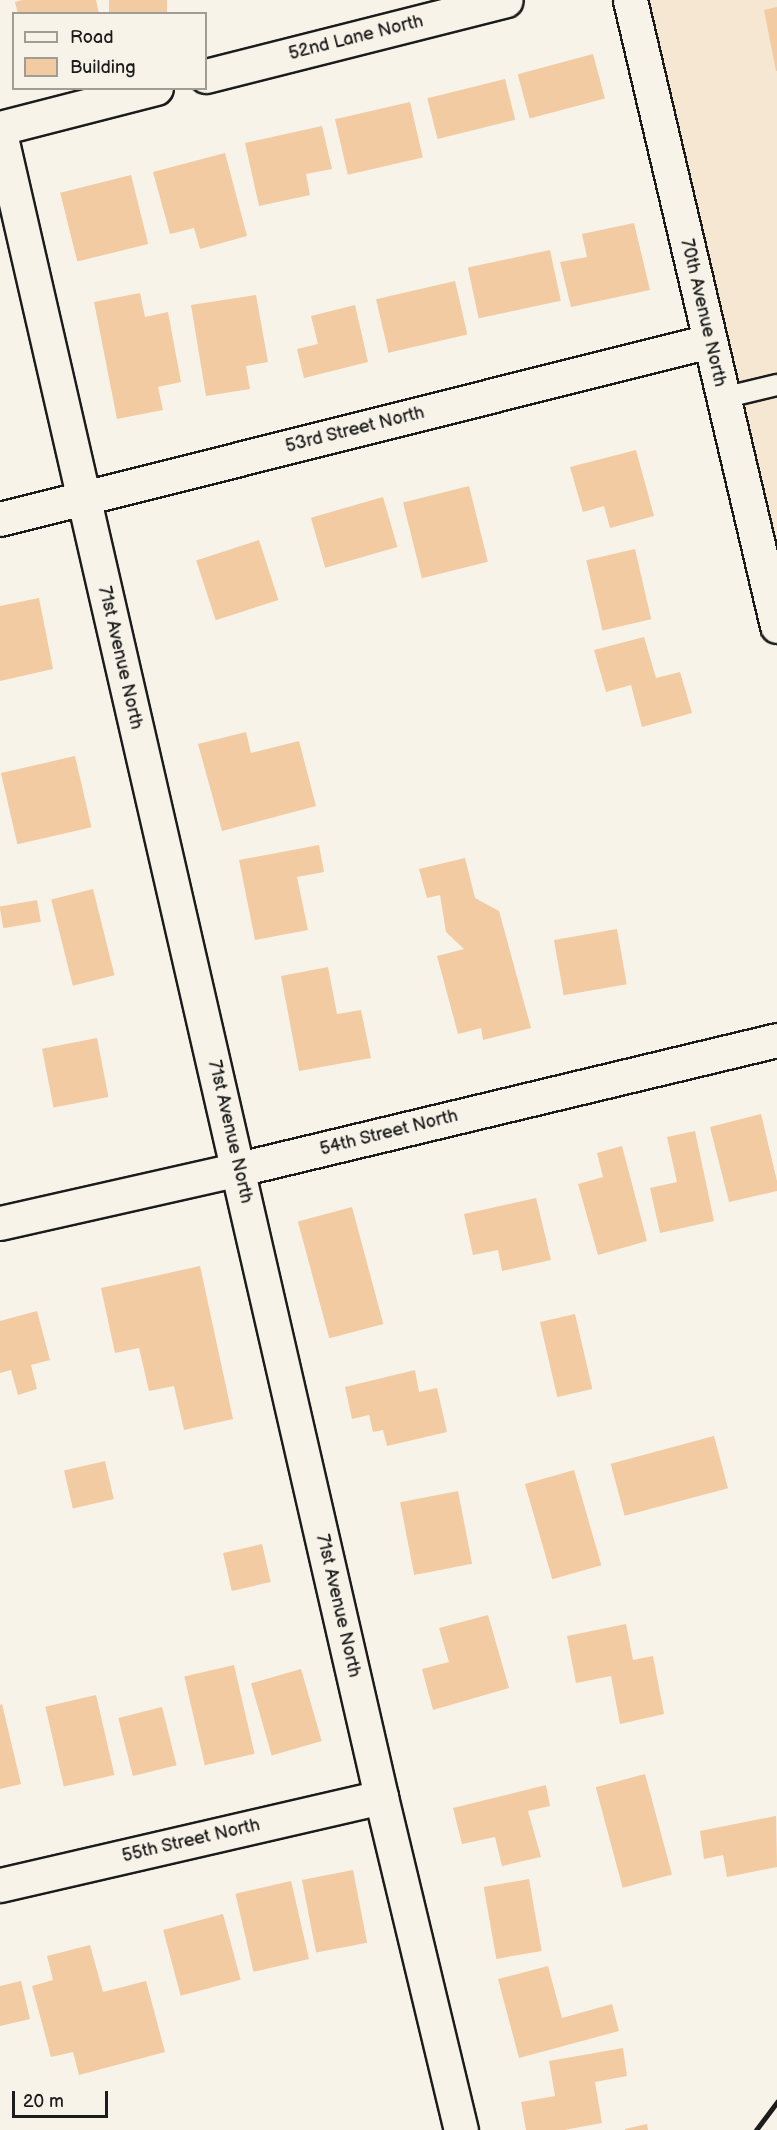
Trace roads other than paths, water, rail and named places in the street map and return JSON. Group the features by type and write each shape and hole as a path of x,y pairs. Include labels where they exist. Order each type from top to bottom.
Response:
{"street":[{"name":"52nd Lane North","path":"207,76 506,0"},
{"name":"70th Avenue North","path":"630,0 709,341 770,570 777,626"},
{"path":"0,128 148,90"},
{"name":"71st Avenue North","path":"0,133 381,1797 461,2130"},
{"name":"53rd Street North","path":"0,519 709,341"},
{"name":"54th Street North","path":"0,1223 239,1169 777,1040"},
{"name":"55th Street North","path":"0,1886 381,1797"}],"lane":[{"path":"723,398 777,386"}],"railway":[{"path":"756,2130 777,2102"}]}
